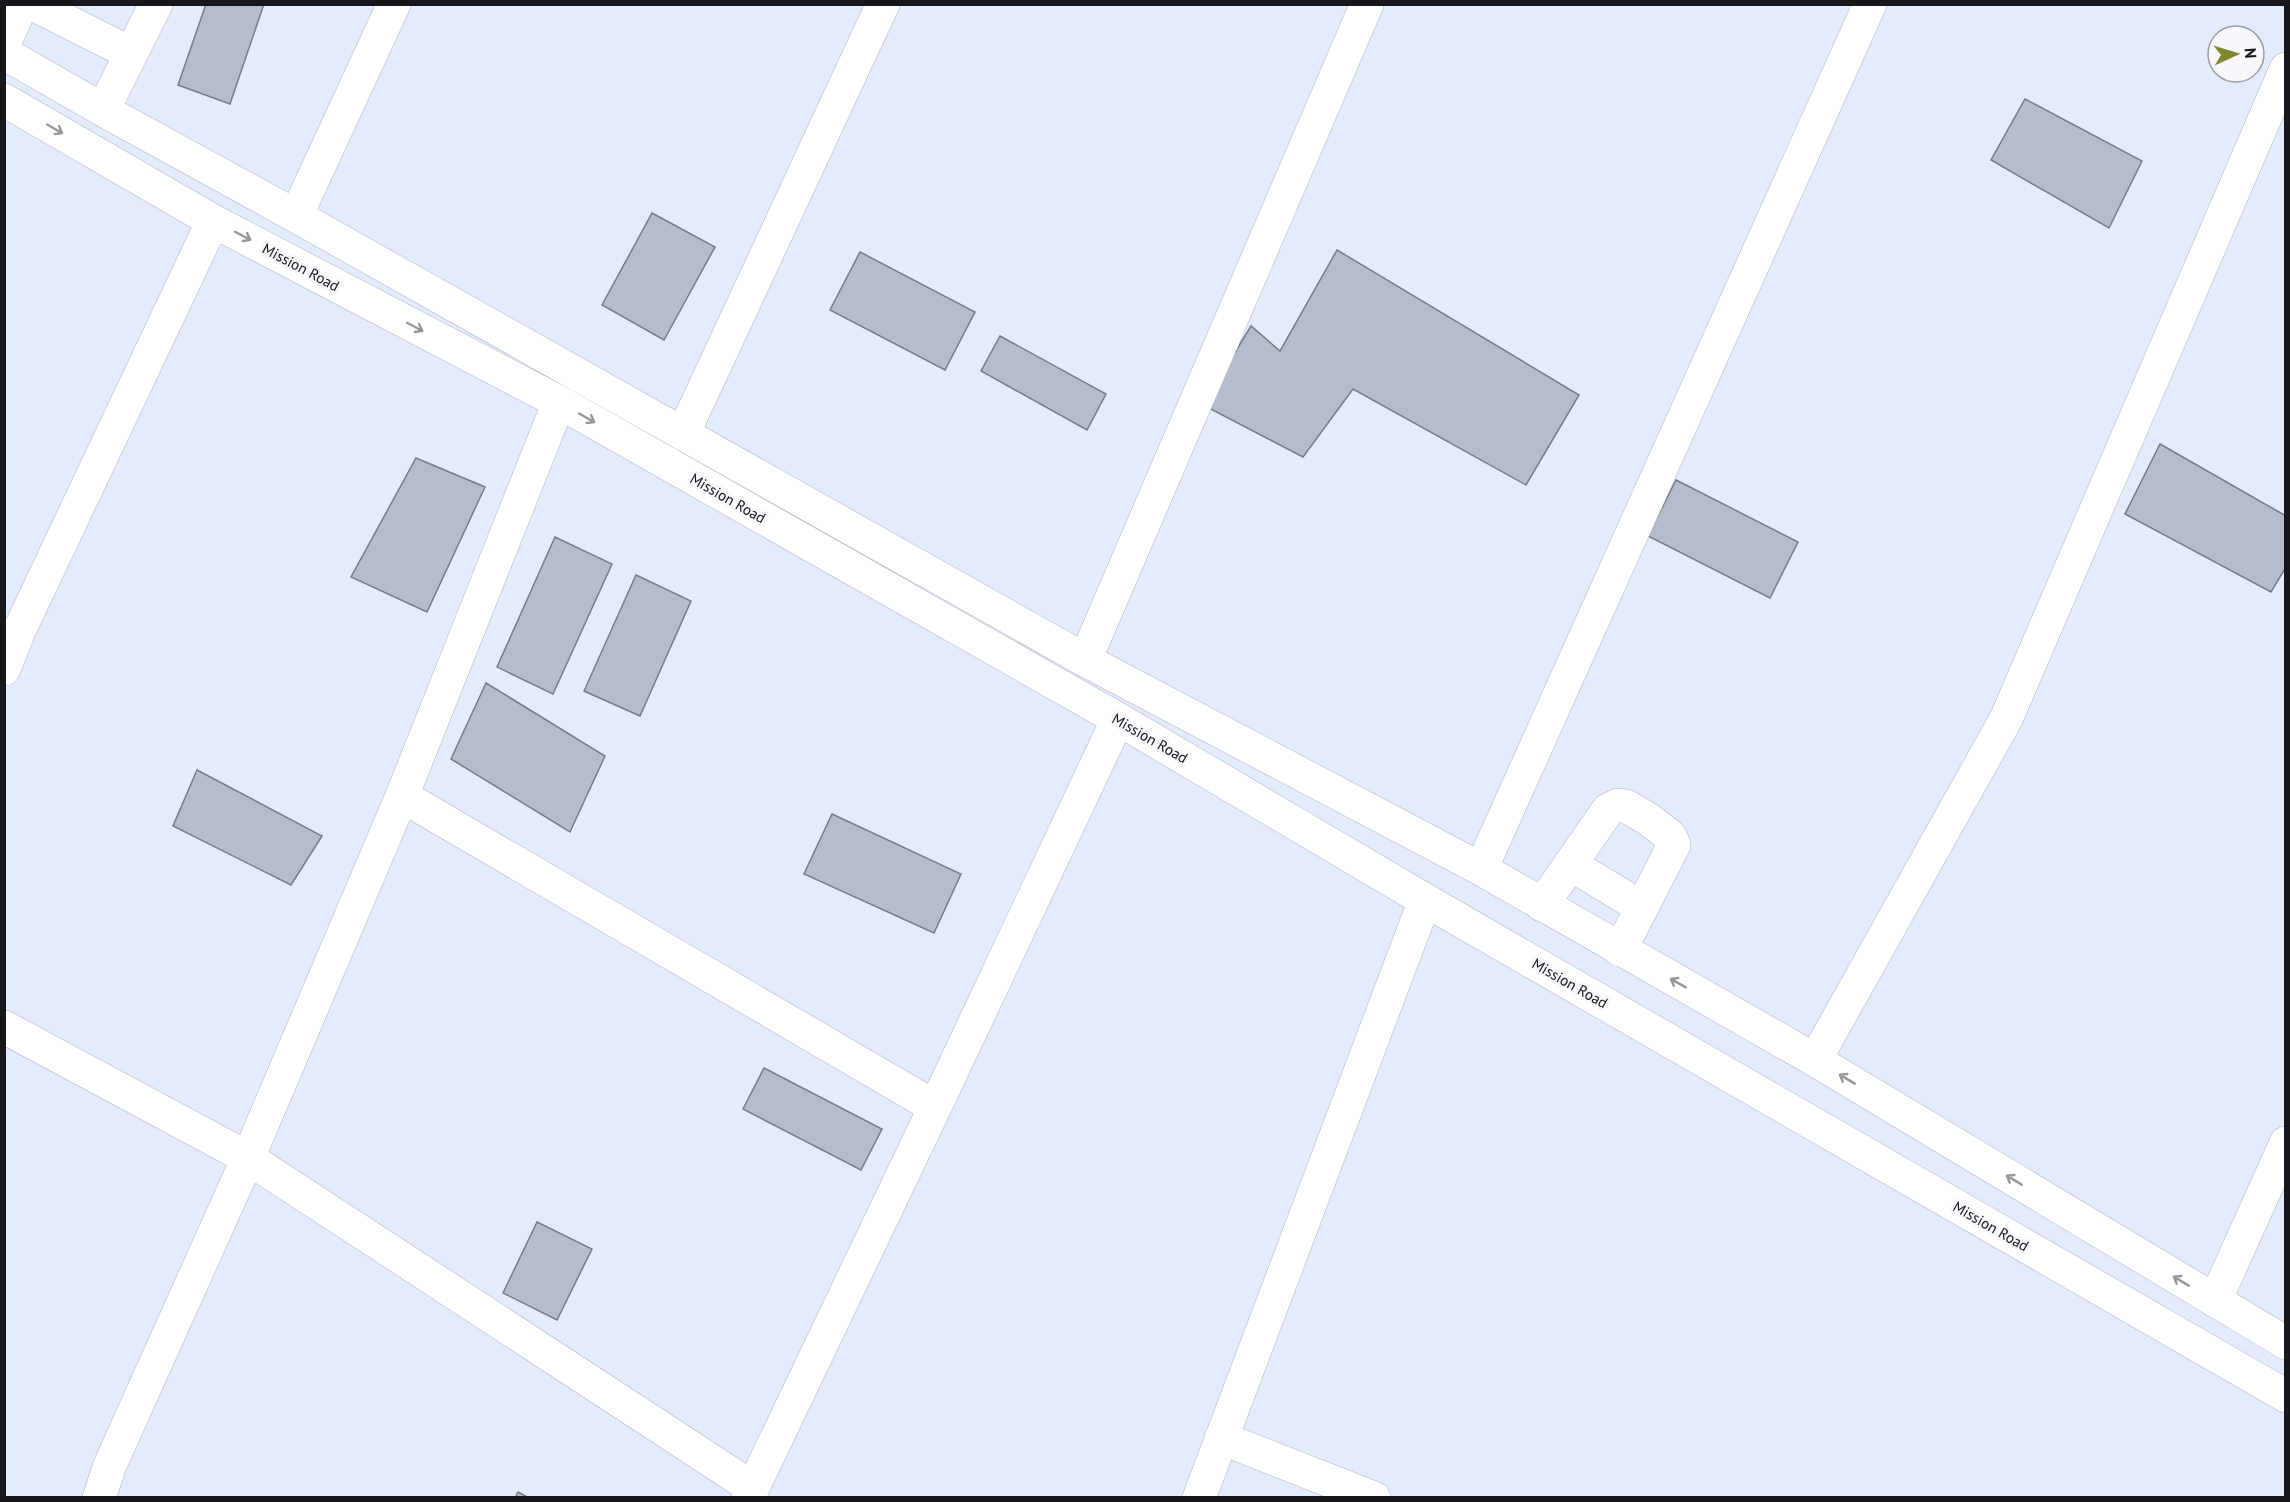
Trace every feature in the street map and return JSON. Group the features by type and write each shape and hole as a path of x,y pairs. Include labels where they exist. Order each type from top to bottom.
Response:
{"street":[{"path":"4,44 22,4"},
{"path":"33,4 130,52"},
{"path":"102,110 156,4"},
{"path":"296,216 394,4"},
{"path":"683,434 883,4"},
{"path":"1085,660 1367,4"},
{"path":"1481,869 1870,4"},
{"path":"4,53 1085,660 1481,869 1815,1059 2286,1343"},
{"path":"1815,1059 2006,719 2286,69"},
{"name":"Mission Road","path":"4,100 213,221 559,402 1118,719 1425,900 2286,1396"},
{"path":"4,669 12,627 213,221"},
{"path":"99,1497 110,1465 248,1158 402,796 559,402"},
{"path":"4,1027 248,1158 750,1493 1118,719"},
{"path":"402,796 935,1107"},
{"path":"1542,905 1608,810 1618,805 1626,806 1670,836 1674,845 1672,854 1641,907 1620,950"},
{"path":"1570,864 1641,907"},
{"path":"1199,1497 1425,900"},
{"path":"2215,1301 2286,1143"},
{"path":"1221,1438 1374,1497"}],"building":[{"path":"206,4 264,4 230,104 178,85"},
{"path":"2025,99 2142,161 2109,228 1991,160"},
{"path":"652,213 715,247 664,340 602,305"},
{"path":"1337,250 1579,395 1526,485 1353,389 1303,457 1203,405 1251,326 1280,351"},
{"path":"860,252 975,312 945,370 830,310"},
{"path":"1000,336 1106,394 1087,430 981,371"},
{"path":"2160,444 2286,516 2286,567 2271,592 2125,514"},
{"path":"416,458 485,487 427,612 351,577"},
{"path":"1676,480 1798,542 1770,598 1648,536"},
{"path":"555,537 612,564 553,694 497,667"},
{"path":"636,575 691,601 640,716 584,691"},
{"path":"486,683 605,756 570,832 451,759"},
{"path":"197,770 322,836 291,885 173,826"},
{"path":"832,814 961,874 934,933 804,874"},
{"path":"764,1068 882,1129 861,1170 743,1109"},
{"path":"537,1222 592,1249 557,1320 503,1293"},
{"path":"518,1492 529,1498 515,1498"}]}
